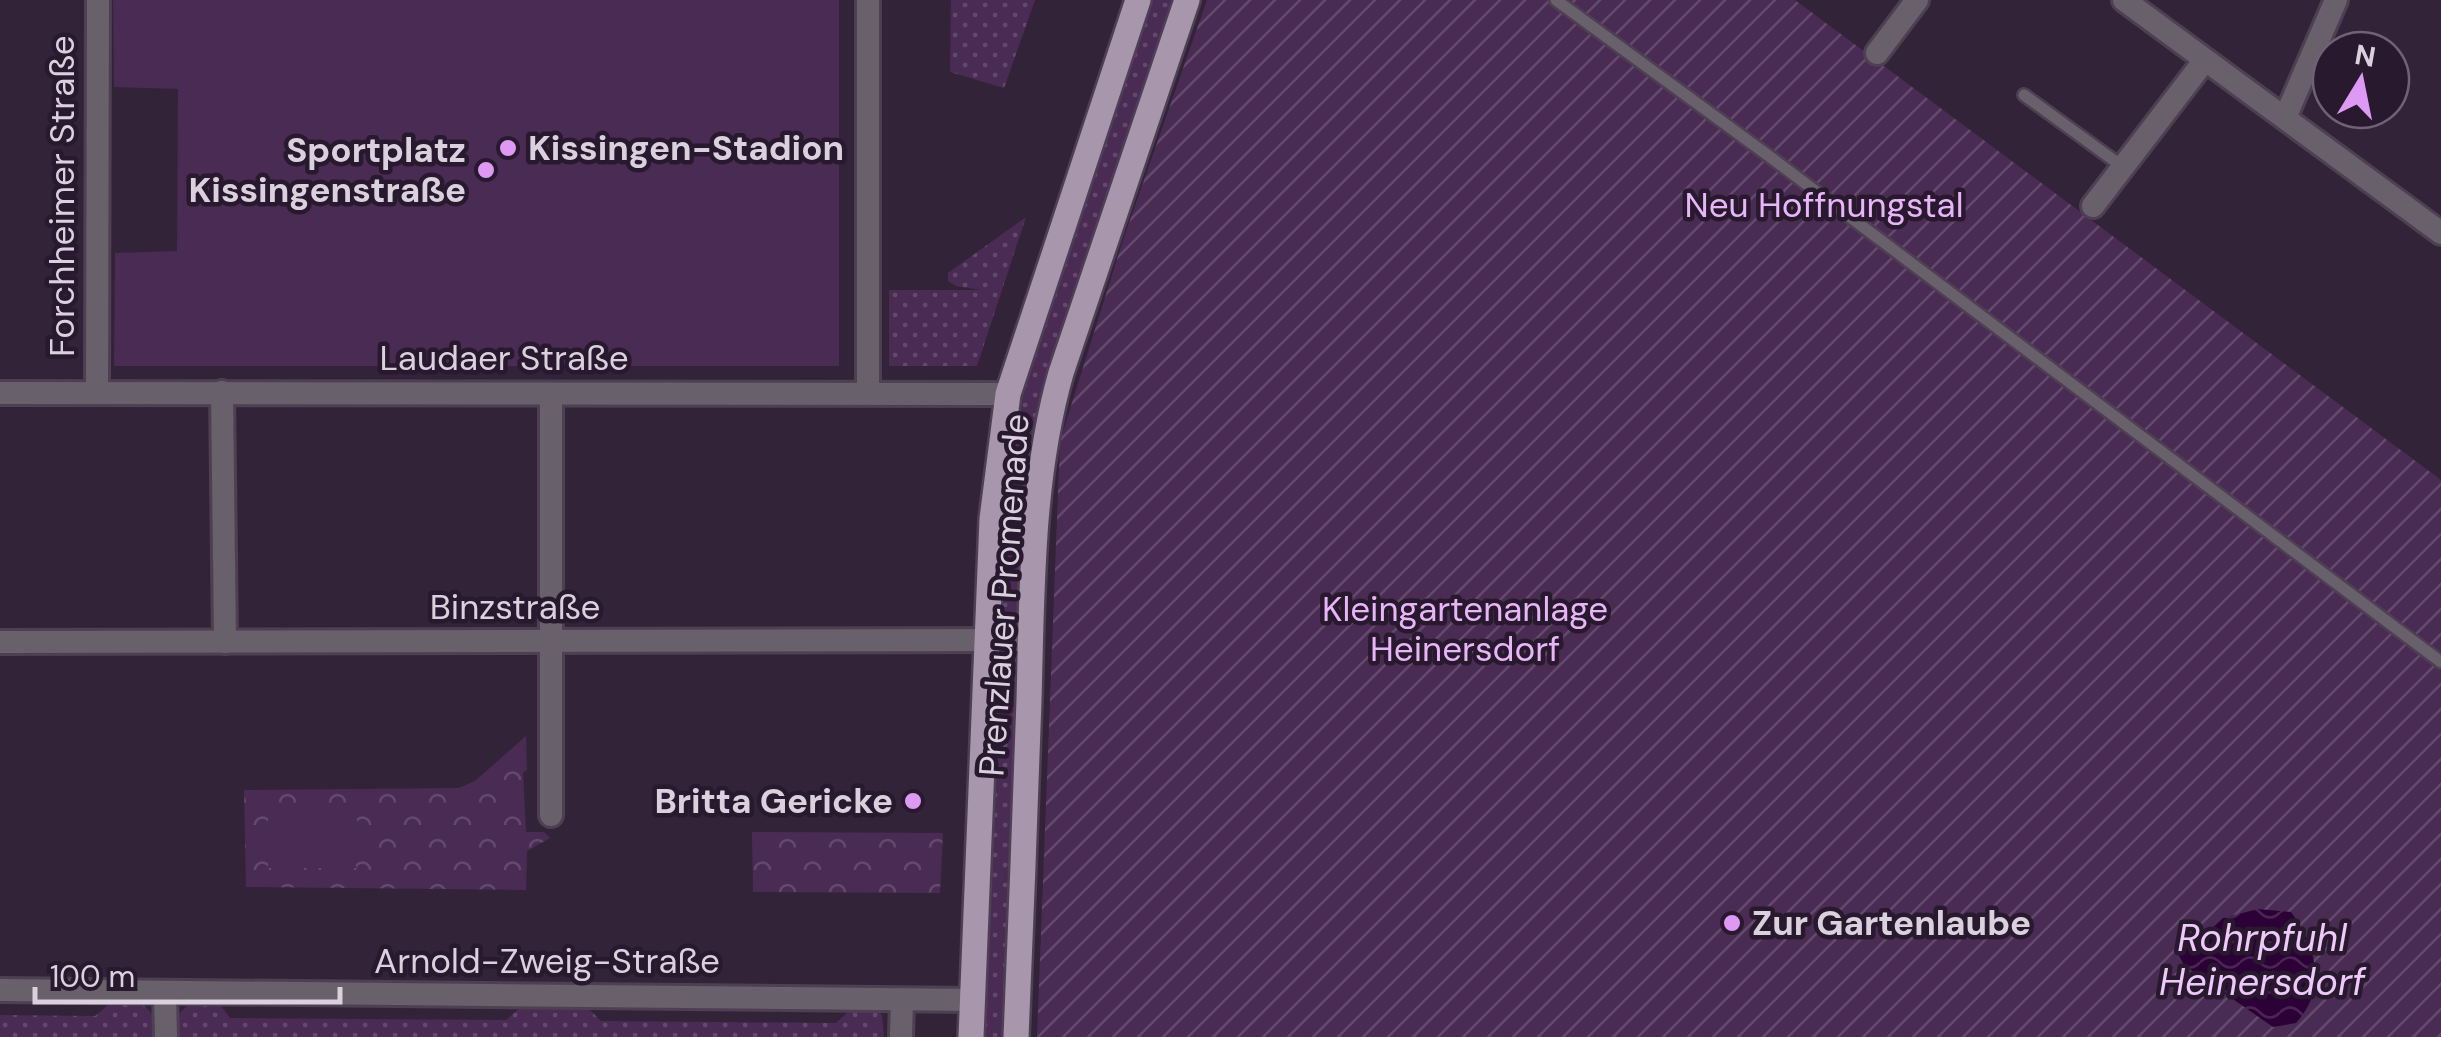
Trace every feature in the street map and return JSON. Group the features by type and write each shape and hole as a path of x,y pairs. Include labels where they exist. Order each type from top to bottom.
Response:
{"main road":[{"name":"Prenzlauer Promenade","path":"972,1037 992,519 1008,394 1138,0"},
{"name":"Prenzlauer Promenade","path":"1016,1037 1030,640 1041,482 1052,402 1164,91 1187,0"}],"street":[{"name":"Forchheimer Straße","path":"96,392 98,0"},
{"path":"868,0 868,392"},
{"path":"1877,53 1917,0"},
{"path":"2124,0 2441,232"},
{"path":"2285,118 2336,0"},
{"path":"2093,206 2205,60"},
{"name":"Laudaer Straße","path":"0,392 1008,394"},
{"path":"222,392 224,642"},
{"path":"551,394 551,815"},
{"name":"Binzstraße","path":"0,642 1030,640"},
{"name":"Arnold-Zweig-Straße","path":"0,990 973,1000"},
{"path":"165,994 166,1037"},
{"path":"901,1037 902,1000"}],"lane":[{"path":"1556,0 2441,662"},
{"path":"2024,94 2122,167"}],"green space":[{"name":"Kissingen-Stadion","path":"113,0 839,0 839,366 114,366 115,253 177,251 178,89 114,87"},
{"path":"951,0 1035,0 1004,88 950,72"},
{"path":"1149,0 1176,0 1045,398 1022,605 1013,621 1005,621 1000,551 1020,386"},
{"name":"Kleingartenanlage Heinersdorf","path":"1207,0 1795,0 2441,480 2441,1037 1037,1037 1060,441 1122,243"},
{"path":"1026,217 977,366 889,366 889,290 981,290 956,286 948,281 948,273"},
{"path":"993,706 1018,707 1006,1037 982,1037"},
{"path":"526,736 526,832 544,832 550,838 527,851 526,890 246,887 244,790 459,788 475,781"},
{"path":"268,815 357,815 356,868 268,868"},
{"path":"752,832 943,833 940,893 753,892"},
{"path":"136,1001 152,1015 154,1037 0,1037 0,1015 95,1016 112,1002"},
{"path":"199,1001 218,1002 230,1018 506,1020 523,1005 587,1007 601,1021 836,1023 852,1008 875,1009 882,1015 884,1037 176,1037 180,1014"}],"water":[{"name":"Rohrpfuhl Heinersdorf","path":"2258,909 2291,912 2312,953 2312,996 2296,1023 2273,1027 2184,965 2177,952 2203,937 2223,918"}],"place":[{"name":"Kissingen-Stadion","path":"508,148"},
{"name":"Sportplatz Kissingenstraße","path":"486,170"},
{"name":"Britta Gericke","path":"913,801"},
{"name":"Zur Gartenlaube","path":"1732,923"}],"park label":[{"name":"Neu Hoffnungstal","path":"1824,205"}]}
